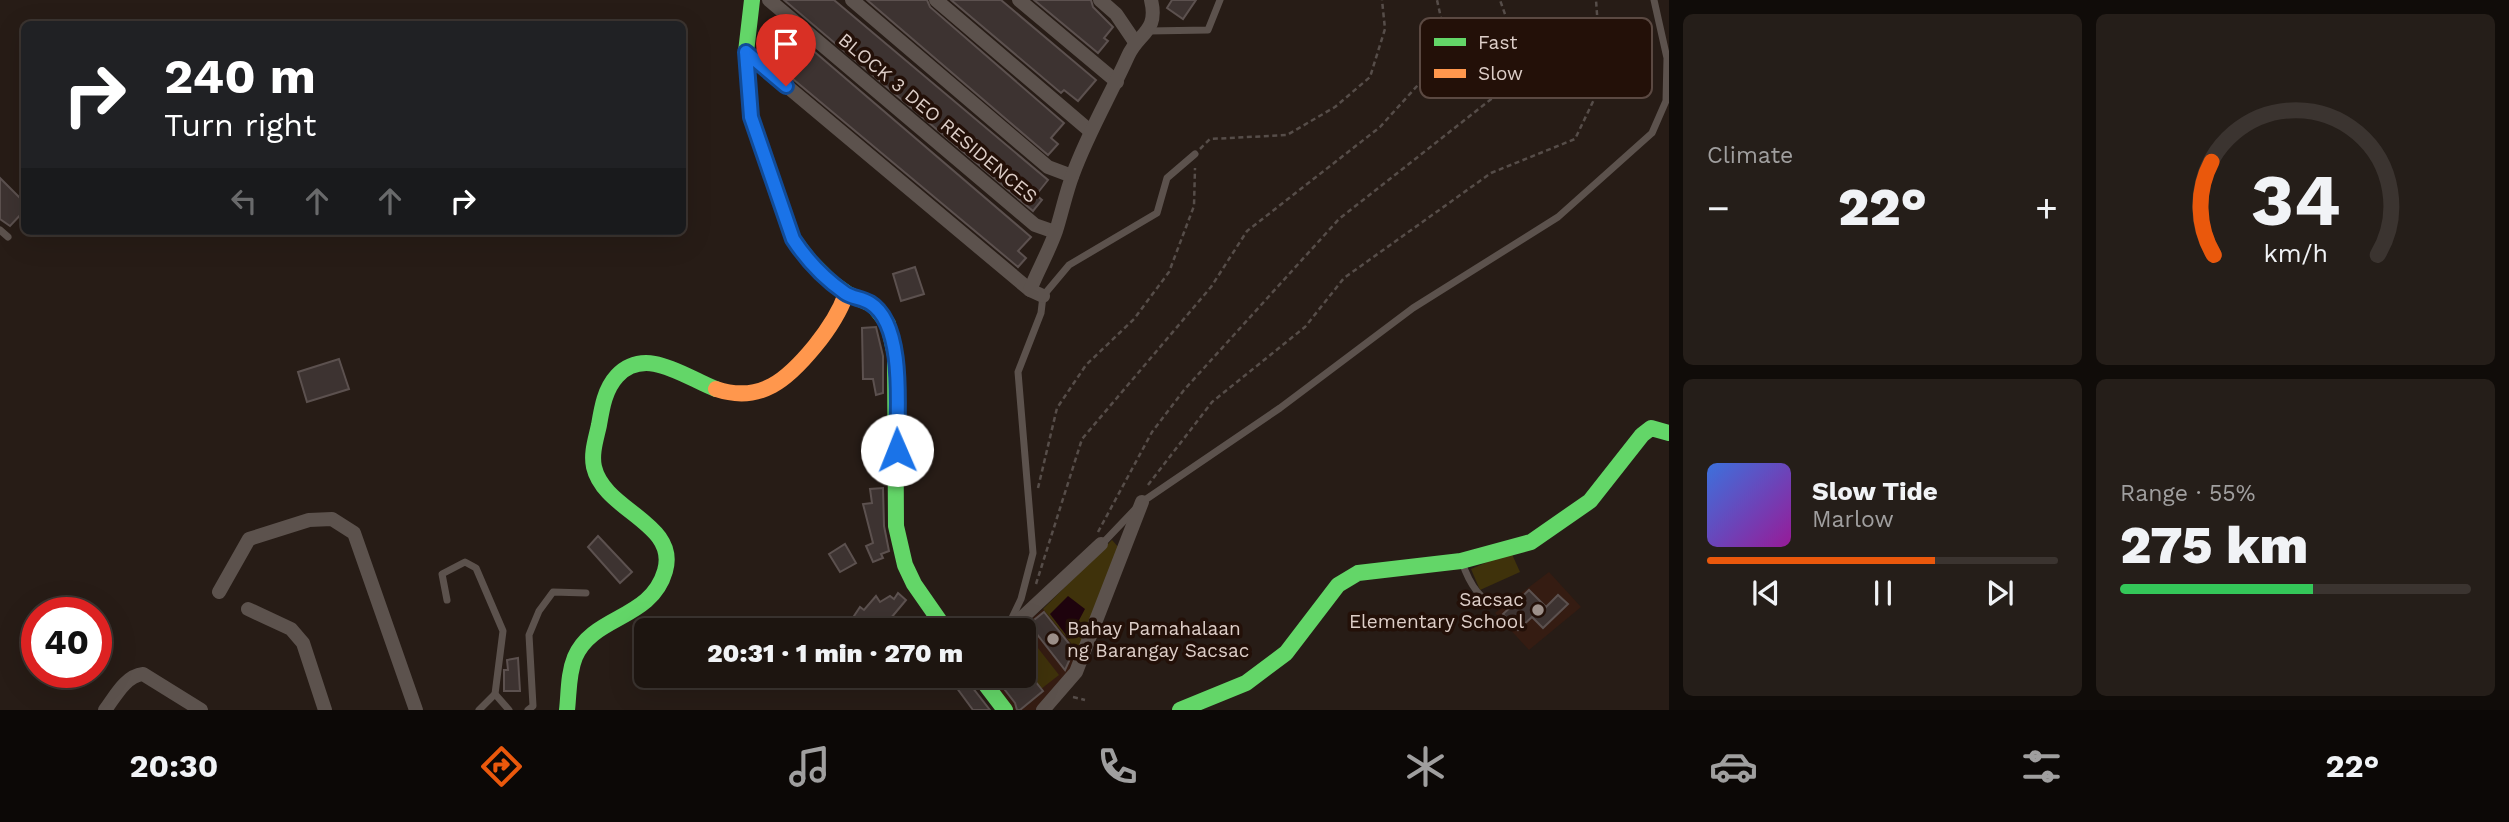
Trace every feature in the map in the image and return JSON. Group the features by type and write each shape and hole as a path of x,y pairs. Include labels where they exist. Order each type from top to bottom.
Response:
{"street":[{"path":"752,0 746,52 751,117 793,239 803,255 846,294 869,302 884,315 892,333 895,355 896,526 905,565 914,584 938,618"},
{"name":"BLOCK 3 DEO RESIDENCES","path":"768,0 1035,225 1055,232"},
{"path":"852,0 1048,167 1072,176"},
{"path":"936,0 1090,131"},
{"path":"1019,0 1117,82"},
{"path":"1100,0 1116,14 1135,42"},
{"path":"746,52 1036,293 1072,176 1090,131 1135,42 1149,31 1153,9 1151,0"},
{"path":"567,710 575,656 584,642 601,628 636,611 659,585 666,569 665,545 655,531 613,499 595,470 594,448 601,407 609,385 627,368 646,363 684,373 724,392 755,391 771,387 792,373 823,336 843,304 846,294"},
{"path":"1180,710 1246,683 1286,653 1338,585 1358,573 1461,561 1531,542 1590,500 1642,435 1651,428 1669,433"},
{"path":"1043,710 1076,672 1142,502"},
{"path":"219,592 249,540 309,520 332,519 354,533 416,710"},
{"path":"1020,618 1099,540"},
{"path":"248,609 291,629 303,643 326,710"},
{"path":"105,710 134,675 143,674 201,710"},
{"path":"988,688 1005,710"}],"lane":[{"path":"1149,31 1208,30 1220,0"},
{"path":"1099,540 1142,502 1280,408 1413,308 1558,216 1652,133 1666,101 1667,69 1654,0"},
{"path":"1013,618 1034,553 1018,372 1041,313 1036,293 1069,265 1157,213 1167,178 1195,153"},
{"path":"0,230 8,237"},
{"path":"1461,561 1470,581 1485,599 1497,606 1505,604"},
{"path":"447,600 442,575 465,562 477,568 503,631 495,694 479,710"},
{"path":"528,710 533,706 529,635 539,611 554,592 586,593"},
{"path":"495,694 509,710"}],"path":[{"path":"1036,496 1057,408 1086,365 1134,319 1169,272 1194,206 1195,153 1210,139 1287,135 1335,107 1370,77 1385,29 1382,0"},
{"path":"1437,0 1441,18"},
{"path":"1500,0 1506,18"},
{"path":"1596,0 1597,18"},
{"path":"1021,599 1035,588 1082,439 1211,287 1247,231 1380,127 1420,83"},
{"path":"1099,540 1152,432 1184,390 1339,219 1493,98"},
{"path":"1148,485 1212,402 1305,327 1344,278 1491,173 1575,139 1595,98"}],"shaded area":[{"path":"1112,540 1119,548 1079,653 1043,609"},
{"path":"1511,552 1520,572 1480,590 1471,569"},
{"name":"Sacsac Elementary School","path":"1549,572 1581,607 1529,650 1495,613"},
{"path":"1068,596 1085,609 1069,639 1050,614"},
{"path":"1043,609 1079,653 1068,679 1037,710 1011,710 994,688 1036,688 1036,618 1033,618"},
{"path":"1036,646 1059,675 1041,689 1036,682"}],"building":[{"path":"784,0 834,0 1048,180 1036,195 1042,200 1033,211"},
{"path":"867,0 927,0 930,7 1064,123 1051,138 1058,144 1048,155"},
{"path":"951,0 1001,0 1096,80 1078,101 1064,90 1061,93"},
{"path":"1034,0 1091,0 1093,7 1113,27 1104,38 1108,41 1098,53"},
{"path":"1172,0 1196,0 1183,19 1167,8"},
{"path":"775,18 1031,237 1018,251 1026,258 1018,267 763,54 774,41 763,32"},
{"path":"0,178 21,199 21,214 10,226 0,219"},
{"path":"915,267 924,294 901,301 893,274"},
{"path":"876,327 883,356 883,393 876,395 873,379 863,379 862,328"},
{"path":"339,359 349,389 307,402 298,372"},
{"path":"883,488 884,526 889,551 881,554 883,558 873,562 866,546 873,543 863,504 872,503 870,489"},
{"path":"598,536 632,572 620,583 588,547"},
{"path":"845,544 856,563 840,572 829,554"},
{"path":"1529,590 1546,607 1558,595 1568,604 1543,628 1532,617 1518,630 1503,614"},
{"path":"898,593 906,600 891,618 853,618 860,607 864,610 876,596 880,602 890,596 894,599"},
{"name":"Bahay Pamahalaan ng Barangay Sacsac","path":"1044,612 1074,650 1065,670 1036,633 1036,618"},
{"path":"518,658 520,691 504,691 507,660"},
{"path":"1036,682 1043,691 1020,710 1017,710 1003,688 1036,688"},
{"path":"957,688 973,688 990,710 973,710"}],"traffic: fast":[{"path":"752,0 746,52 751,117 793,239 831,282 848,294 873,305 888,324 895,355 896,526 905,565 914,584 938,618"},
{"path":"567,710 571,670 583,643 648,599 658,587 665,571 666,555 661,541 611,495 600,482 594,467 594,446 607,392 617,376 628,367 640,363 666,367 716,389"},
{"path":"1180,710 1246,683 1286,653 1338,585 1358,573 1461,561 1531,542 1590,501 1642,435 1651,428 1669,433"},
{"path":"988,688 1005,710"}],"traffic: slow":[{"path":"716,389 732,393 760,391 784,378 824,334 837,315 846,294"}],"place":[{"name":"Sacsac Elementary School","path":"1538,610"},
{"name":"Bahay Pamahalaan ng Barangay Sacsac","path":"1053,639"}],"route":[{"path":"786,86 746,52 751,117 793,239 803,255 846,294 869,302 884,315 892,333 897,450"}]}
